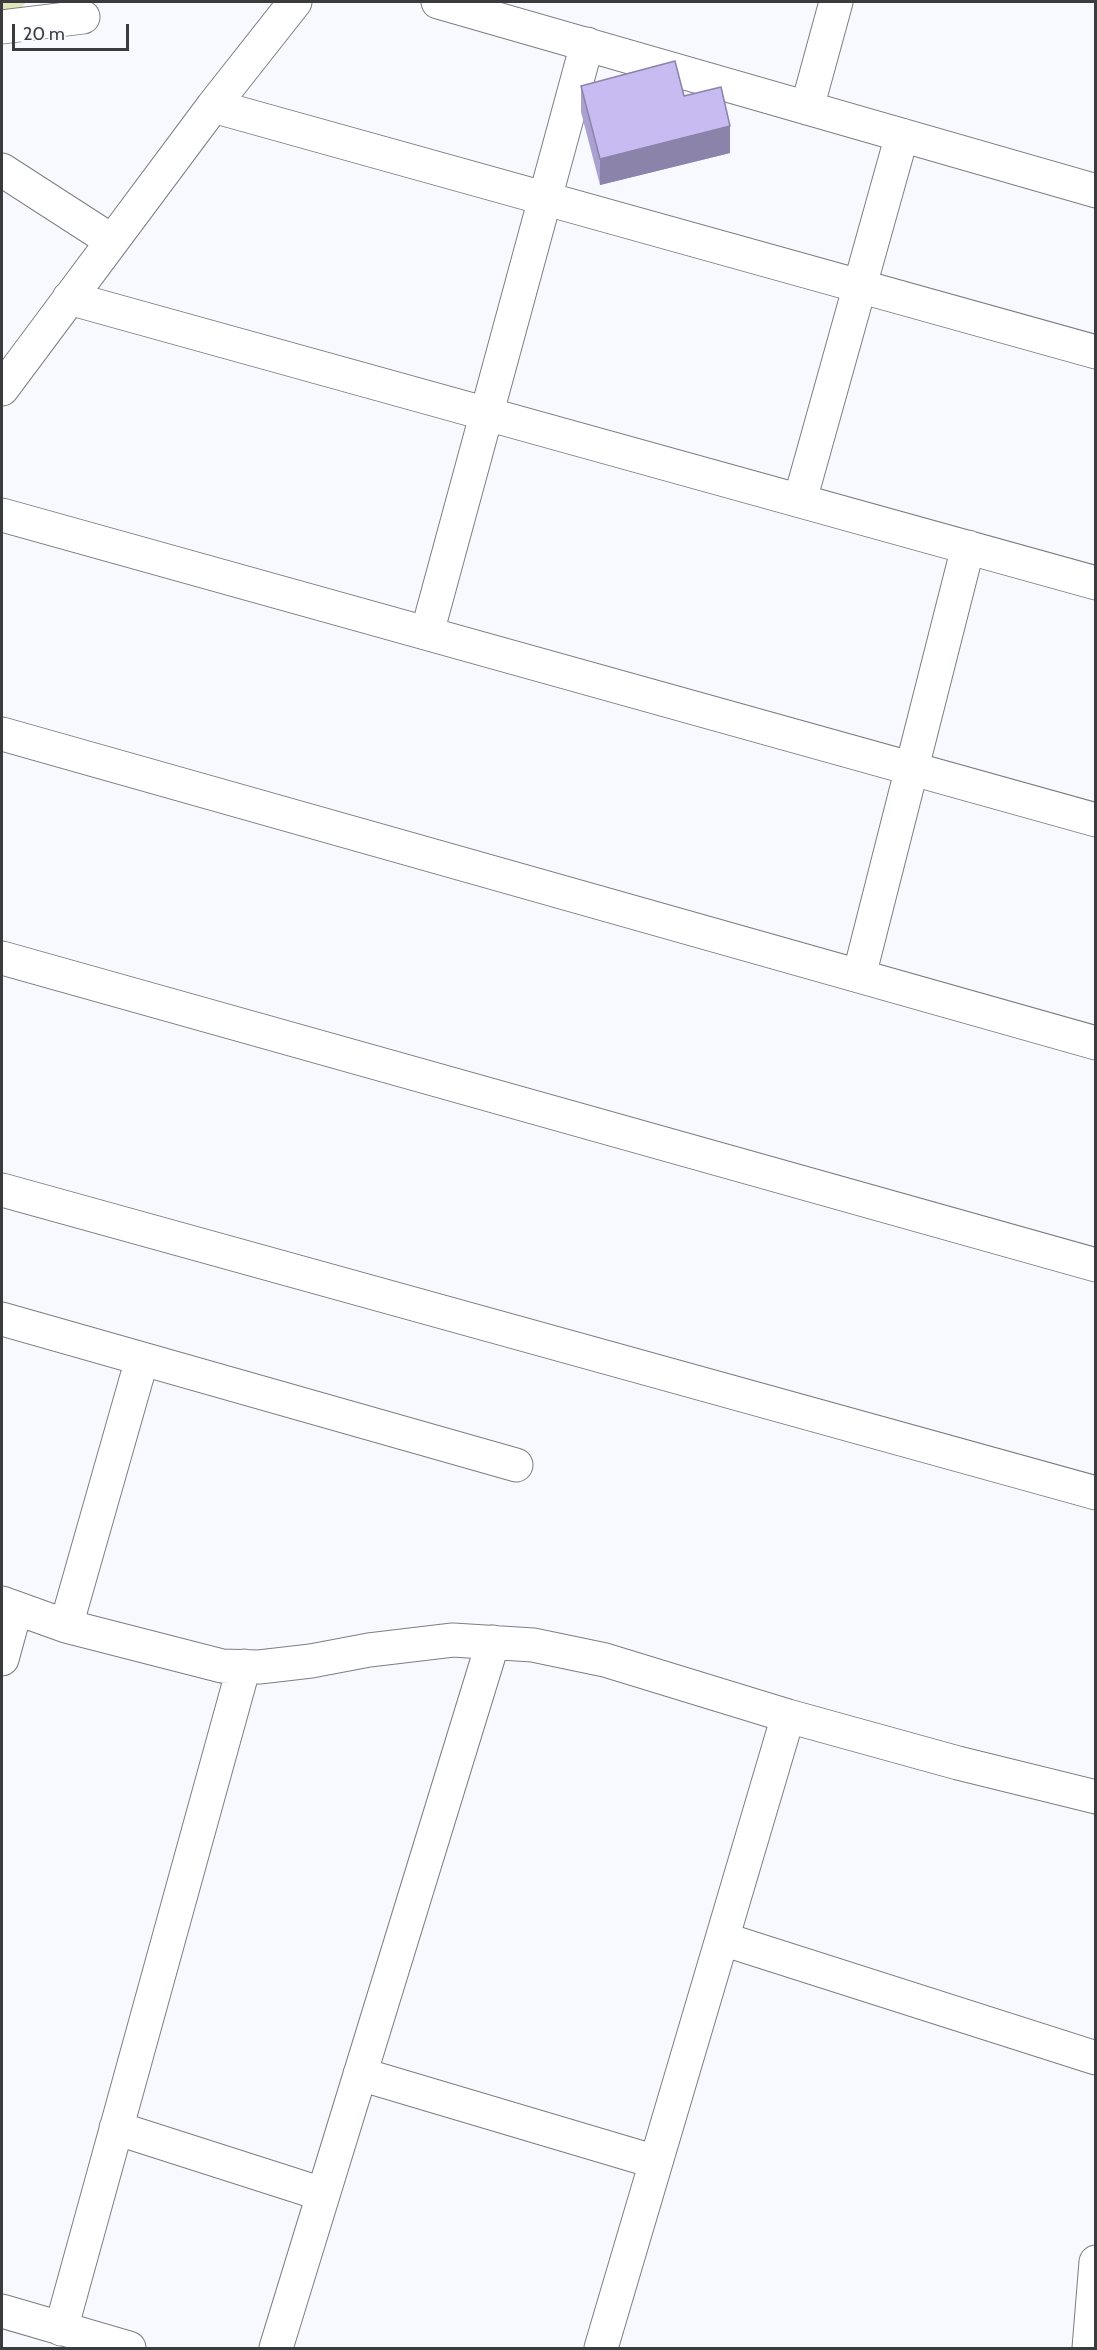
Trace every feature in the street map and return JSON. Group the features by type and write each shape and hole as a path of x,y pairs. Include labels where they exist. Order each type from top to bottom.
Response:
{"street":[{"path":"2,389 213,106 295,2"},
{"path":"438,2 1095,191"},
{"path":"807,108 836,2"},
{"path":"2,27 83,16"},
{"path":"426,633 587,44"},
{"path":"213,106 1095,352"},
{"path":"800,500 902,135"},
{"path":"2,170 112,241"},
{"path":"69,298 1095,583"},
{"path":"2,515 1095,820"},
{"path":"859,976 968,547"},
{"path":"2,734 1095,1042"},
{"path":"2,958 1095,1265"},
{"path":"2,1190 1095,1493"},
{"path":"2,1320 516,1465"},
{"path":"66,1626 142,1359"},
{"path":"2,1659 9,1606 66,1626 222,1666 259,1667 310,1662 369,1650 453,1640 533,1645 605,1660 788,1716 1095,1797"},
{"path":"276,2349 493,1642"},
{"path":"61,2329 244,1666"},
{"path":"601,2349 788,1716"},
{"path":"723,1939 1095,2058"},
{"path":"360,2074 656,2162"},
{"path":"116,2128 322,2194"},
{"path":"1089,2349 1095,2262"},
{"path":"2,2311 61,2329 95,2344 129,2349"}],"green space":[{"path":"2,2 27,2 2,26"}],"building":[{"path":"675,61 684,96 721,87 730,126 600,159 581,86"}]}
